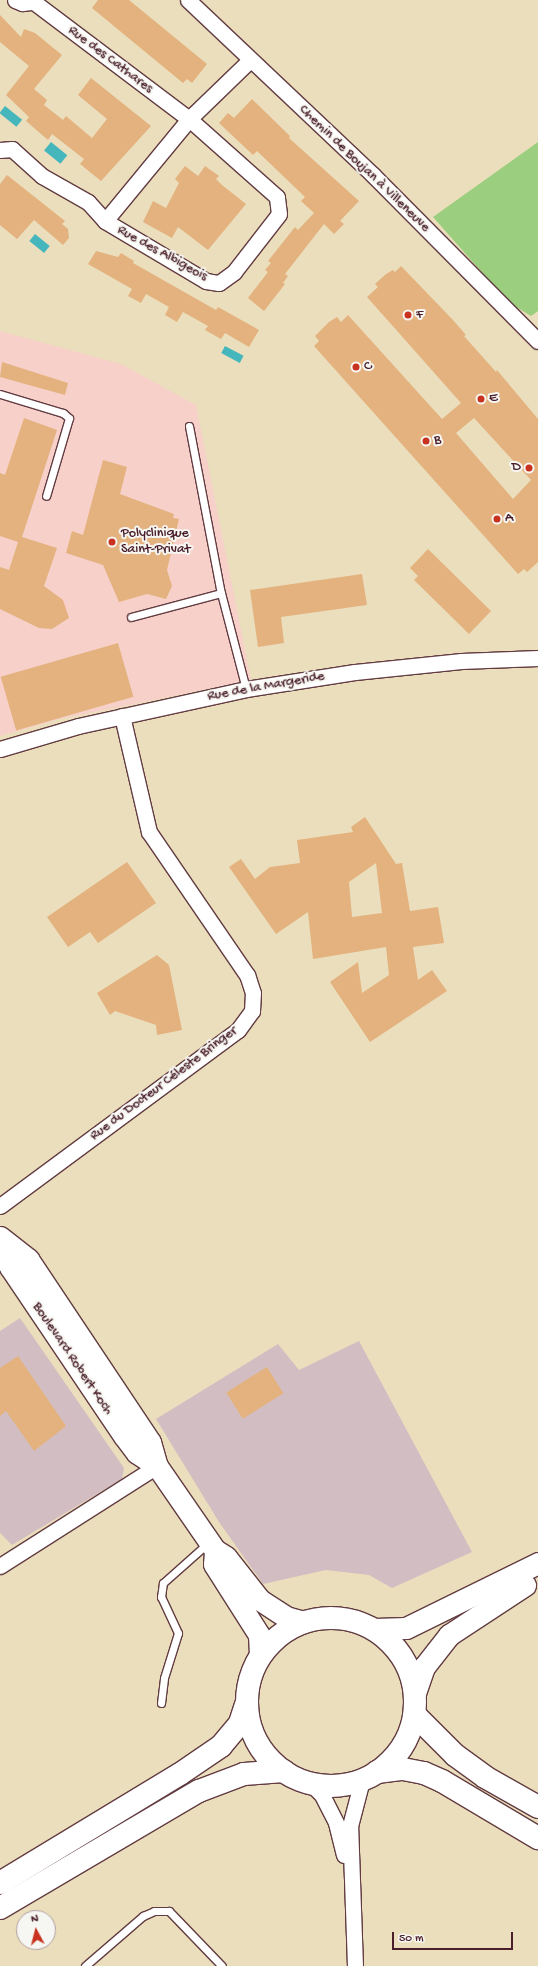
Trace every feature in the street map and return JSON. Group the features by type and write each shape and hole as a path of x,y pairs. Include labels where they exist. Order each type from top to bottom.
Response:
{"main road":[{"path":"0,1883 180,1774 221,1746 240,1723 246,1705 249,1679 260,1655 279,1635 303,1622 335,1617 352,1620 374,1629 395,1646 405,1660 415,1693 415,1714 402,1747 369,1776"},
{"path":"246,1705 252,1731 259,1745 284,1771 311,1784 340,1786 369,1776 402,1769 424,1773 442,1781 538,1838"},
{"path":"415,1714 455,1755 485,1777 538,1807"},
{"path":"0,1908 199,1791 244,1774 284,1771"}],"street":[{"name":"Rue des Cathares","path":"15,0 22,3 31,1 189,119"},
{"name":"Chemin de Boujan à Villeneuve","path":"188,0 373,175 538,341"},
{"path":"105,222 189,119 250,60"},
{"name":"Rue des Albigeois","path":"0,150 12,149 42,176 88,202 105,222 206,281 219,282 234,272 279,214 277,197 189,119"},
{"name":"Rue de la Margeride","path":"0,749 122,716 246,689 363,671 461,661 538,658"},
{"name":"Rue du Docteur Céleste Bringer","path":"0,1206 238,1030 252,1011 253,993 247,975 149,832 122,716"},
{"name":"Boulevard Robert Koch","path":"1,1239 10,1268 137,1453 157,1466 212,1546 226,1557 266,1605 286,1618 303,1622"},
{"path":"0,1566 157,1466"},
{"name":"Boulevard Robert Koch","path":"212,1546 214,1564 260,1635 260,1655"},
{"path":"374,1629 406,1628 538,1563"},
{"path":"415,1693 424,1667 449,1635 515,1590 538,1578"},
{"path":"355,1966 355,1931 350,1884 350,1826 369,1776"},
{"path":"311,1784 322,1795 336,1823 350,1884"}],"lane":[{"path":"0,394 63,413 69,418 46,496"},
{"path":"189,426 221,593 246,689"},
{"path":"131,617 221,593"},
{"path":"160,1703 164,1678 178,1633 161,1597 163,1583 212,1546"},
{"path":"85,1966 143,1916 154,1910 169,1911 222,1966"}],"shaded area":[{"name":"Polyclinique Saint-Privat","path":"0,331 121,364 196,405 251,680 60,719 0,736"},
{"path":"20,1318 124,1468 122,1479 12,1545 0,1533 0,1331"},
{"path":"359,1341 472,1552 392,1588 369,1575 326,1570 263,1584 219,1522 156,1419 278,1344 299,1370"}],"green space":[{"path":"538,142 538,311 531,316 508,302 433,217"}],"water":[{"path":"5,106 22,120 16,127 0,114"},
{"path":"51,142 67,155 60,164 44,151"},
{"path":"35,234 50,246 44,253 29,241"},
{"path":"225,346 244,356 240,363 221,353"}],"building":[{"path":"98,0 129,0 207,64 192,83 187,79 183,83 92,8"},
{"path":"0,15 21,37 24,29 35,33 62,55 34,89 47,100 44,105 63,120 66,116 92,138 107,119 78,95 91,78 151,126 101,181 80,164 84,159 52,134 48,140 26,121 29,117 6,95 29,66 0,42"},
{"path":"252,99 290,136 289,138 359,201 340,221 344,224 334,234 324,224 285,274 288,276 283,283 285,284 264,311 248,298 268,272 265,270 271,263 268,261 295,227 298,230 314,213 301,201 305,197 257,151 253,155 219,123 228,113 234,118"},
{"path":"185,166 198,176 205,166 219,176 216,179 222,185 246,204 208,250 178,227 172,238 143,222 153,201 166,208 179,183 175,179"},
{"path":"7,175 65,221 62,224 68,229 69,238 63,245 34,220 17,239 0,225 0,184"},
{"path":"96,251 118,257 121,253 134,261 133,263 216,310 218,307 259,330 249,347 225,333 221,339 205,330 208,326 183,312 177,322 165,315 169,307 146,294 141,303 128,296 132,289 88,264"},
{"path":"401,266 453,320 466,335 464,336 496,372 497,370 538,419 538,562 527,572 524,569 518,574 314,346 319,341 315,336 329,322 337,317 341,322 348,315 442,419 461,403 367,297 378,287 375,284 386,274 393,270 395,272","holes":["474,418 531,480 513,499 456,433"]},
{"path":"2,362 68,383 65,395 0,377"},
{"path":"24,418 57,430 22,537 57,548 44,586 63,600 69,618 52,629 39,628 0,609 0,567 9,570 18,542 0,536 0,473 5,475"},
{"path":"103,460 127,467 120,494 174,514 173,518 179,519 167,570 172,586 166,599 147,594 119,602 103,565 66,553 72,531 83,535"},
{"path":"428,549 491,611 469,634 414,580 418,576 410,568"},
{"path":"362,574 367,605 281,617 284,643 258,647 250,590"},
{"path":"118,643 133,697 16,730 1,677"},
{"path":"365,817 396,864 402,863 410,911 438,907 444,943 413,947 418,980 432,970 447,991 370,1042 330,982 358,962 362,993 389,975 386,947 313,959 308,912 276,934 229,867 241,859 255,879 270,867 300,863 297,840 353,832 351,827","holes":["376,863 382,913 352,917 349,882"]},
{"path":"127,862 156,903 98,943 90,932 68,947 47,917"},
{"path":"157,955 169,965 182,1030 157,1035 156,1025 115,1011 110,1015 97,993"},
{"path":"18,1356 66,1426 34,1451 6,1411 0,1416 0,1368"},
{"path":"267,1367 283,1393 243,1419 226,1392"}],"place":[{"name":"F","path":"408,315"},
{"name":"C","path":"356,367"},
{"name":"E","path":"481,399"},
{"name":"B","path":"426,441"},
{"name":"D","path":"529,468"},
{"name":"A","path":"497,519"},
{"name":"Polyclinique Saint-Privat","path":"112,542"}]}
